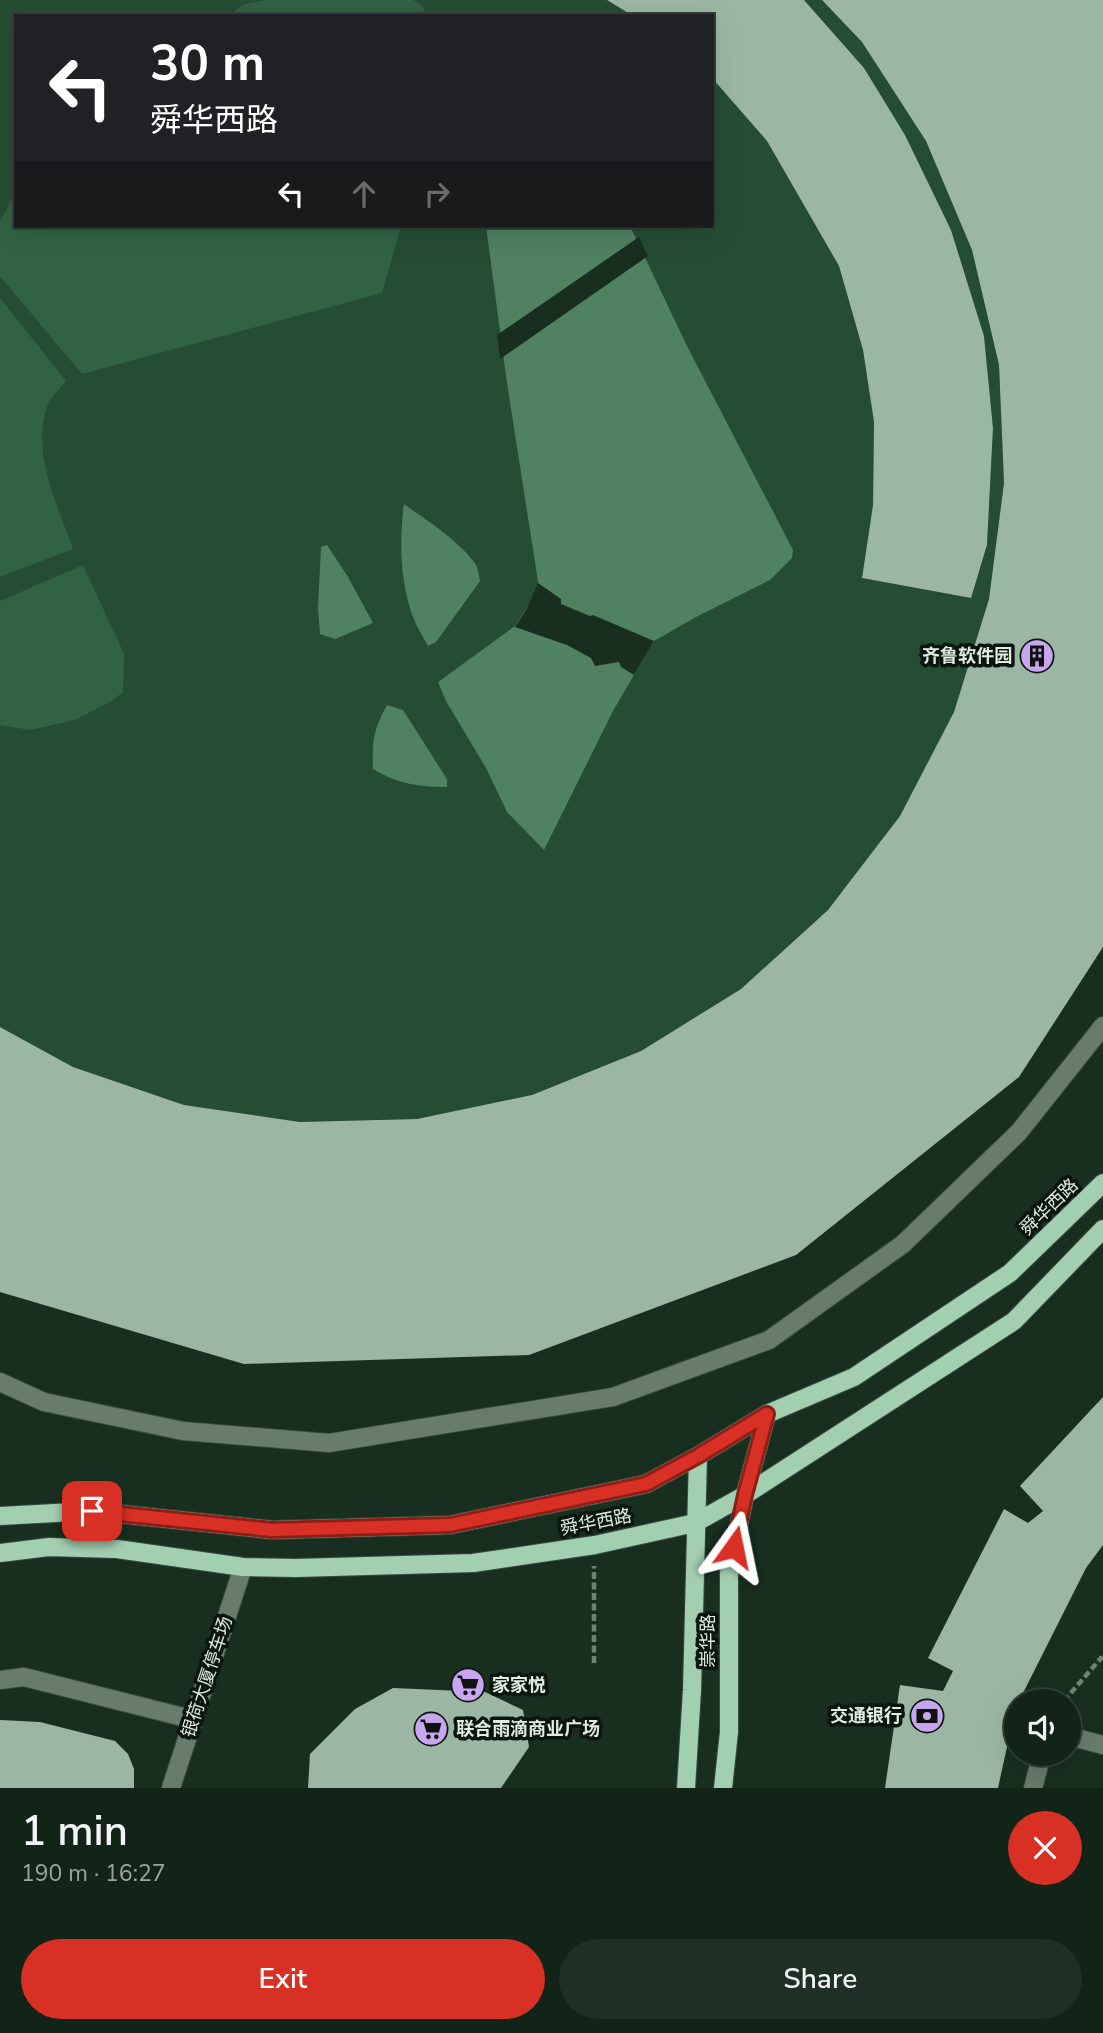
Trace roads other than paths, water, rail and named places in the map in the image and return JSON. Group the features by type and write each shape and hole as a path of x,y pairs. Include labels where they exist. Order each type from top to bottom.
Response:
{"main road":[{"name":"舜华西路","path":"0,1516 92,1511 272,1530 450,1525 646,1484 767,1414 854,1377 1010,1273 1103,1184"},
{"name":"舜华西路","path":"0,1553 49,1547 117,1549 243,1567 474,1563 595,1545 695,1522 745,1495 1014,1321 1103,1229"},
{"name":"崇华路","path":"723,1788 729,1732 729,1573 745,1495 767,1414"},
{"name":"崇华路","path":"686,1788 692,1690 698,1456"}],"street":[{"path":"0,1382 44,1402 183,1431 329,1443 613,1397 769,1340 903,1244 1019,1132 1103,1027"},
{"name":"银荷大厦停车场","path":"171,1788 243,1567"},
{"path":"0,1679 24,1677 183,1717 193,1723"},
{"path":"1081,1739 1103,1745"},
{"path":"1033,1788 1039,1766"}],"place":[{"name":"齐鲁软件园","path":"1037,656"},
{"name":"家家悦","path":"468,1685"},
{"name":"交通银行","path":"927,1716"},
{"name":"联合雨滴商业广场","path":"431,1729"}]}
